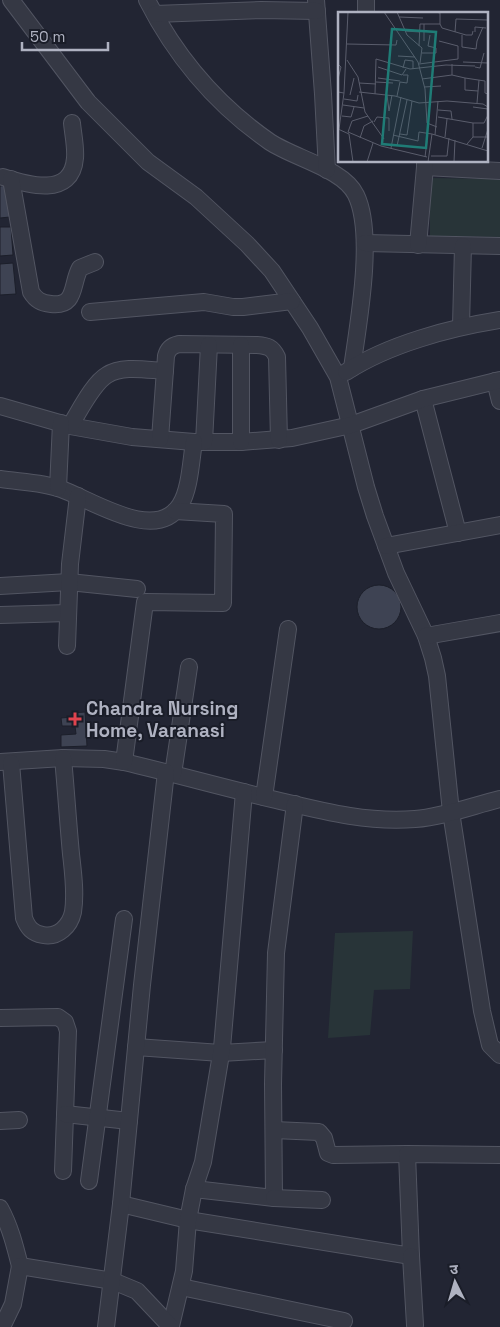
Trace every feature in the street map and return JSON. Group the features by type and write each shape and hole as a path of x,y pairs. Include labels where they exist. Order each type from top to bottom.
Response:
{"street":[{"path":"11,0 88,102 148,162 196,197 230,227 272,271 315,335 345,373"},
{"path":"151,7 316,5 327,170"},
{"path":"151,7 182,57 224,105 270,142 327,170 349,185 356,195 360,208 365,243 361,295 345,373 350,425 366,487 386,546 396,573 426,636 433,658 437,676 451,812 486,1031 490,1045 500,1054"},
{"path":"5,177 24,184 39,185 59,184 68,179 72,173 75,158 72,123"},
{"path":"418,244 425,164 500,170"},
{"path":"5,177 31,292 36,299 44,303 63,303 73,293 80,268 96,262"},
{"path":"365,243 500,246"},
{"path":"461,326 463,246"},
{"path":"90,312 204,302 243,307 292,301"},
{"path":"345,373 393,349 461,326 500,320"},
{"path":"0,479 58,488 108,512 140,520 156,520 169,517 175,512 184,496 199,442 209,344"},
{"path":"160,439 168,350 173,345 209,344 268,346 274,350 277,357 279,440"},
{"path":"241,345 241,442"},
{"path":"58,488 66,424 98,382 107,375 116,372 132,370 165,371"},
{"path":"0,406 66,424 132,437 199,442 241,442 292,438 350,425 422,399 498,381 500,401"},
{"path":"422,399 458,533"},
{"path":"67,646 72,540 78,496"},
{"path":"124,762 146,602 223,603 224,514 175,512"},
{"path":"386,546 500,525"},
{"path":"0,586 69,582 136,589"},
{"path":"0,615 68,613"},
{"path":"426,636 500,623"},
{"path":"264,797 288,629"},
{"path":"106,1327 121,1204 136,1047 169,773 189,667"},
{"path":"63,758 73,877 72,912 69,922 62,930 46,936 35,933 28,928 24,918 6,762 63,758 104,759 124,762 350,817 379,820 416,819 500,799"},
{"path":"171,1327 184,1271 188,1220 194,1188 202,1162 221,1053 244,792"},
{"path":"274,1198 276,953 294,804"},
{"path":"90,1181 124,919"},
{"path":"0,1018 48,1016 58,1017 65,1022 68,1031 63,1170"},
{"path":"136,1047 221,1053 274,1050"},
{"path":"65,1114 129,1121"},
{"path":"0,1121 19,1120"},
{"path":"274,1130 318,1132 324,1138 328,1153 333,1156 407,1154 500,1155"},
{"path":"407,1154 414,1325"},
{"path":"194,1188 274,1198 322,1200"},
{"path":"121,1204 188,1220 411,1256"},
{"path":"0,1208 11,1233 20,1266 13,1304 2,1327"},
{"path":"20,1266 112,1281 137,1290 171,1327"},
{"path":"181,1287 344,1320"}],"shaded area":[{"path":"430,178 500,179 500,237 430,236"},
{"path":"413,931 410,989 374,990 370,1035 328,1038 335,933"}],"building":[{"path":"7,185 10,217 0,218 0,186"},
{"path":"0,227 11,227 13,255 0,256"},
{"path":"13,263 16,294 0,295 0,264"},
{"path":"379,585 391,589 397,595 401,607 397,619 391,625 379,629 367,625 361,619 357,607 361,595 367,589"},
{"path":"85,712 87,746 61,747 61,735 76,734 75,726 62,726 61,718 72,717 71,713"}],"place":[{"name":"Chandra Nursing Home, Varanasi","path":"75,719"}]}
